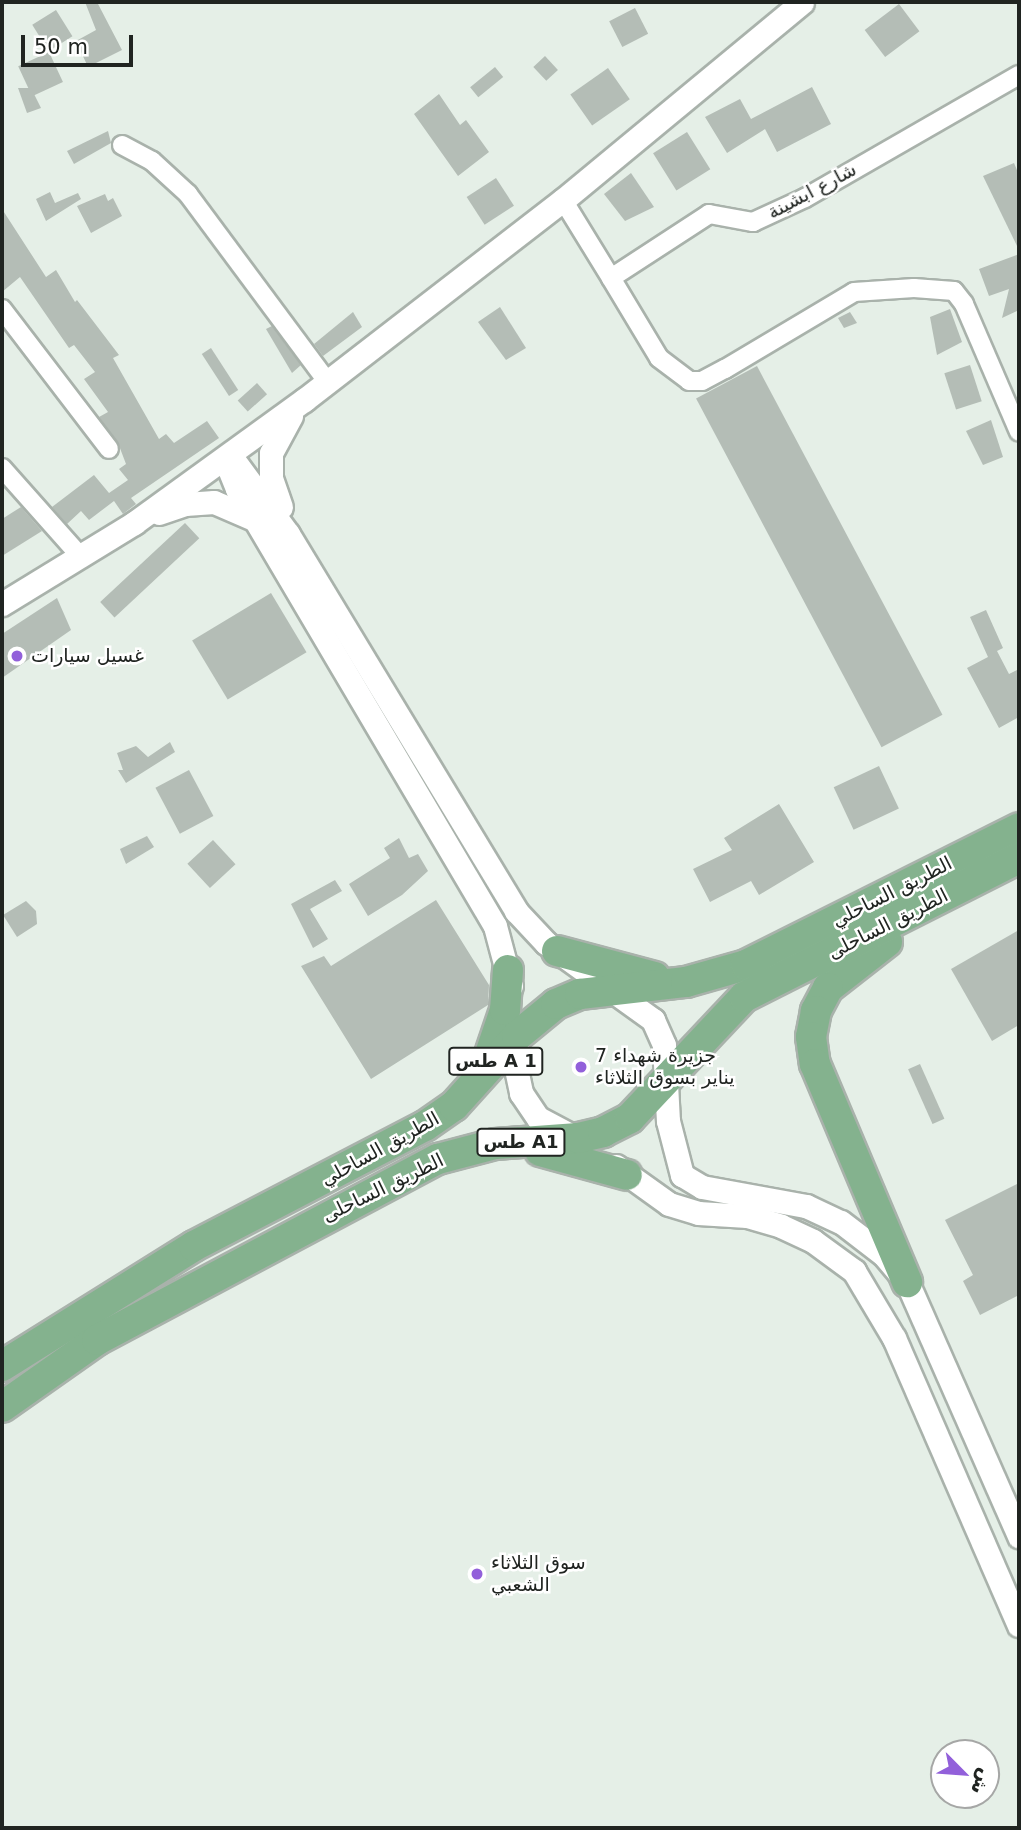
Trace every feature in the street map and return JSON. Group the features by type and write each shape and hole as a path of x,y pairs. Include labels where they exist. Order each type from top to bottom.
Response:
{"highway":[{"name":"الطريق الساحلي","path":"2,1366 194,1246 425,1126 477,1083 517,1036 556,1004 580,994 686,982 746,965 1019,828"},
{"name":"الطريق الساحلى","path":"2,1407 97,1340 218,1273 438,1159 495,1144 578,1138 603,1132 630,1118 744,997 1019,858"},
{"path":"907,1282 815,1064 812,1024 821,999 836,977 972,882"},
{"path":"557,951 620,970 686,982"},
{"path":"477,1083 502,1021 508,970"},
{"path":"495,1144 575,1158 627,1175"}],"street":[{"path":"2,604 134,523 304,400 563,200 803,2"},
{"name":"شارع ابشينة","path":"611,278 709,214 753,222 805,198 1019,75"},
{"path":"122,145 152,161 188,194 327,381"},
{"path":"563,200 659,358 689,381 702,381 725,369 854,292 914,288 954,291 964,304 1019,432"},
{"path":"2,309 109,449"},
{"path":"288,534 271,478 271,453 280,430 304,400"},
{"path":"227,457 256,520 495,926 508,970 517,1036 517,1079 528,1106 550,1128 578,1138 627,1175 683,1210 747,1216 798,1233 854,1271 894,1338 1019,1625"},
{"path":"227,457 288,534 516,911 557,951 612,991 644,1010 660,1032 666,1058 663,1084 675,1161 688,1180 702,1187 788,1200 824,1213 871,1243 907,1282 1019,1536"},
{"path":"2,468 81,557"},
{"path":"134,523 174,507 205,501 231,507 256,520"}],"building":[{"path":"85,2 97,2 122,50 88,67 76,41 96,30"},
{"path":"899,4 919,31 885,57 865,30"},
{"path":"635,8 648,34 622,47 609,21"},
{"path":"56,10 72,36 49,51 32,25"},
{"path":"49,52 63,82 32,96 18,66"},
{"path":"545,56 558,70 546,81 533,67"},
{"path":"495,67 503,77 478,97 470,87"},
{"path":"608,68 630,99 592,126 570,94"},
{"path":"812,87 831,124 777,152 765,129 727,153 705,117 740,99 751,119"},
{"path":"18,88 31,88 41,108 27,113"},
{"path":"439,94 460,125 466,120 489,152 458,176 414,114"},
{"path":"108,131 111,143 74,164 67,151"},
{"path":"687,132 710,169 676,191 653,153"},
{"path":"1014,163 1019,175 1019,250 983,176"},
{"path":"631,173 654,207 625,221 604,194"},
{"path":"496,178 514,206 485,225 467,197"},
{"path":"50,192 55,203 78,193 81,199 46,221 36,199"},
{"path":"105,194 108,201 113,198 122,216 91,233 77,206"},
{"path":"2,209 46,277 56,270 75,302 77,300 119,355 113,358 159,439 166,434 174,443 207,421 219,438 131,498 136,504 123,514 114,501 89,520 81,511 67,524 52,507 94,475 109,493 128,480 119,469 126,464 118,443 99,417 108,412 84,379 95,372 74,345 69,348 20,277 2,292"},
{"path":"1019,254 1019,310 1002,318 1009,289 989,296 979,269"},
{"path":"500,307 526,348 506,360 478,322"},
{"path":"950,309 962,342 937,355 930,317"},
{"path":"353,312 362,327 323,356 314,344"},
{"path":"850,312 857,323 844,328 838,318"},
{"path":"272,326 301,365 292,373 266,329"},
{"path":"211,348 238,390 229,396 202,354"},
{"path":"970,365 982,401 956,409 944,373"},
{"path":"757,366 942,715 882,747 696,398"},
{"path":"257,383 267,394 248,412 238,400"},
{"path":"991,420 1003,457 983,465 966,431"},
{"path":"21,507 42,531 2,556 2,519"},
{"path":"185,523 199,538 114,617 100,602"},
{"path":"271,593 307,652 228,700 192,640"},
{"name":"غسيل سيارات","path":"57,598 71,630 2,678 2,634"},
{"path":"986,610 1003,648 997,651 1009,674 1019,669 1019,717 999,728 967,668 988,657 970,617"},
{"path":"170,742 175,752 126,783 118,770 123,770 117,753 136,746 148,757"},
{"path":"879,766 899,809 854,830 834,787"},
{"path":"189,770 213,816 180,834 155,788"},
{"path":"779,804 814,862 759,895 751,881 710,902 693,869 732,850 724,838"},
{"path":"147,836 154,847 126,864 120,849"},
{"path":"399,838 409,858 418,854 428,871 402,895 368,916 349,884 390,858 384,848"},
{"path":"213,840 236,864 210,888 187,864"},
{"path":"335,880 342,891 310,909 328,939 313,948 291,904"},
{"path":"436,900 489,985 488,1005 371,1079 301,966 324,956 331,966"},
{"path":"26,901 36,911 37,924 17,937 3,915"},
{"path":"1019,930 1019,1025 992,1041 951,969"},
{"path":"920,1064 944,1119 933,1124 908,1069"},
{"path":"1019,1183 1019,1295 980,1315 963,1281 973,1275 945,1220"}],"place":[{"name":"غسيل سيارات","path":"17,656"},
{"name":"جزيرة شهداء 7 يناير بسوق الثلاثاء","path":"581,1067"},
{"name":"سوق الثلاثاء الشعبي","path":"477,1574"}]}
